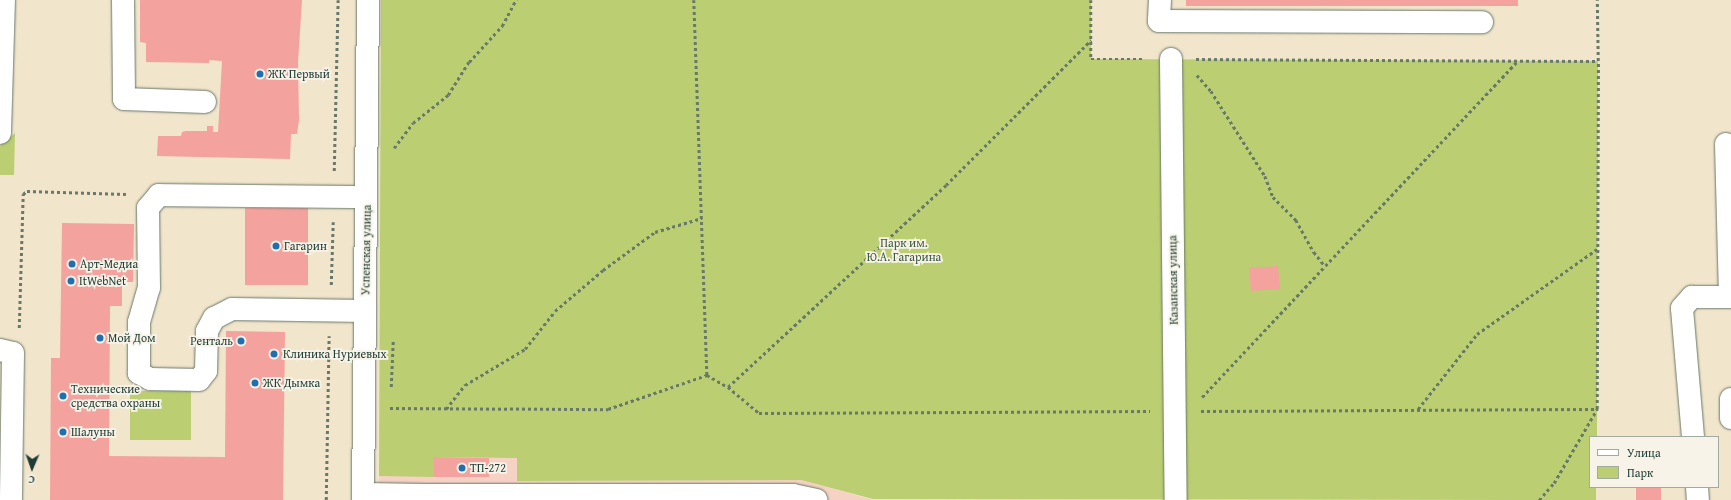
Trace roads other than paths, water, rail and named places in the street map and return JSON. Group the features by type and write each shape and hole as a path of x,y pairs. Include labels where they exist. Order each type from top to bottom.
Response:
{"street":[{"path":"0,133 4,0"},
{"path":"123,0 124,99 205,102"},
{"name":"Успенская улица","path":"363,497 368,0"},
{"path":"1160,0 1159,21 1482,22"},
{"name":"Казанская улица","path":"1176,500 1182,411 1177,59"},
{"path":"1693,436 1682,308 1692,296 1730,296 1726,144"},
{"path":"365,311 232,309 214,318 207,331 206,371 199,380 150,378 138,373 139,322 149,288 148,208 159,195 366,197"},
{"path":"7,352 11,500"},
{"path":"1731,399 1731,418"},
{"path":"1697,488 1698,500"},
{"path":"363,497 425,498 793,495 816,500"}],"place":[{"name":"ЖК Первый","path":"260,74"},
{"name":"Гагарин","path":"276,246"},
{"name":"Арт-Медиа","path":"72,264"},
{"name":"ItWebNet","path":"71,281"},
{"name":"Мой Дом","path":"100,338"},
{"name":"Ренталь","path":"241,341"},
{"name":"Клиника Нуриевых","path":"274,354"},
{"name":"ЖК Дымка","path":"255,383"},
{"name":"Технические средства охраны","path":"63,396"},
{"name":"Шалуны","path":"63,432"},
{"name":"ТП-272","path":"462,468"}],"park label":[{"name":"Парк им. Ю.А. Гагарина","path":"904,250"}]}
